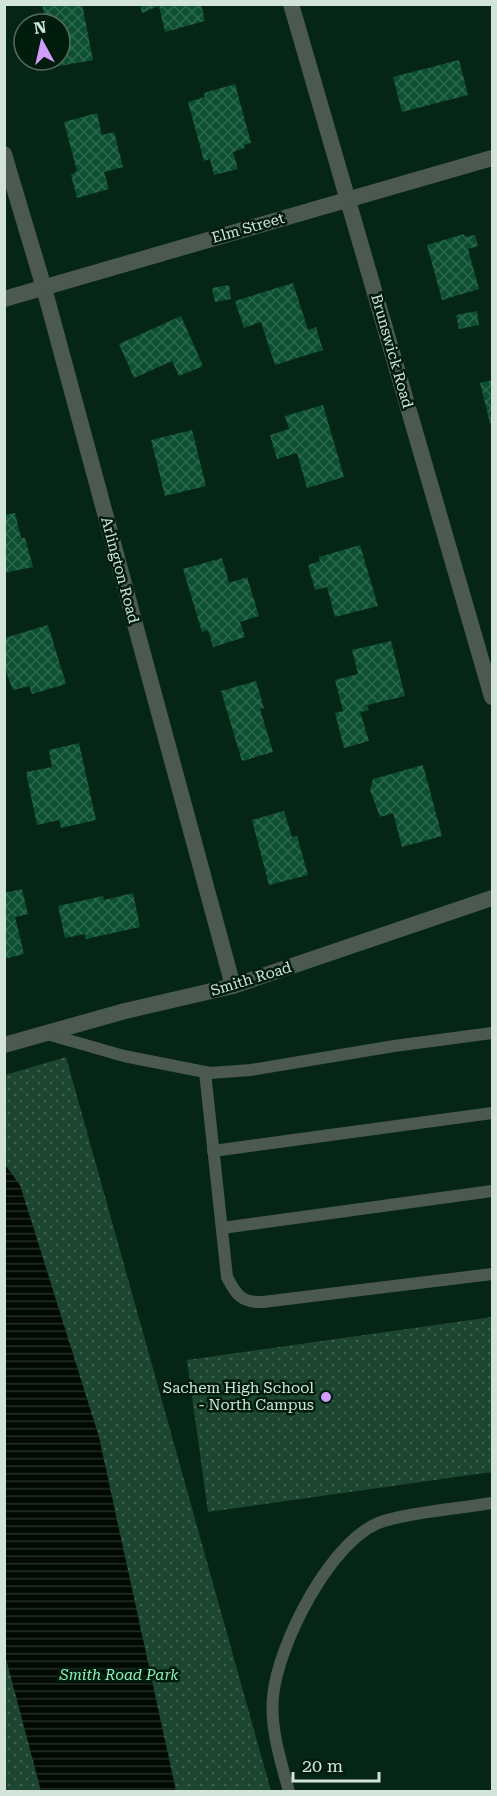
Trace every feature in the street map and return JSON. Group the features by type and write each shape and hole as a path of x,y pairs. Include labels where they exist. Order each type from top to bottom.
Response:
{"street":[{"name":"Brunswick Road","path":"291,4 492,698"},
{"name":"Arlington Road","path":"4,154 44,288 233,986"},
{"name":"Elm Street","path":"4,299 492,158"},
{"name":"Smith Road","path":"4,1045 125,1011 233,986 492,898"}],"lane":[{"path":"46,1033 124,1056 205,1072 251,1070 394,1046 492,1033"},
{"path":"205,1072 227,1277 237,1296 250,1303 492,1274"},
{"path":"213,1152 492,1113"},
{"path":"222,1228 492,1191"},
{"path":"289,1791 275,1738 273,1696 288,1640 313,1591 345,1546 382,1521 492,1503"}],"green space":[{"name":"Smith Road Park","path":"66,1057 271,1791 5,1792 5,1075"},
{"path":"492,1317 492,1472 208,1512 187,1360"}],"shaded area":[{"path":"6,1166 20,1185 99,1437 176,1791 41,1791 5,1655"}],"building":[{"path":"42,4 82,4 93,60 72,64 72,12 44,12"},
{"path":"140,4 201,4 205,21 165,32 159,6 142,13"},
{"path":"459,60 468,95 402,112 393,77"},
{"path":"235,84 251,143 233,152 238,169 214,175 210,159 204,161 188,102 205,97 204,93"},
{"path":"97,113 102,135 114,132 123,167 104,172 109,189 77,198 71,175 77,171 64,122"},
{"path":"464,234 465,237 475,235 478,246 468,249 479,289 442,300 427,245"},
{"path":"293,283 308,330 316,327 323,350 275,365 261,322 244,328 235,301"},
{"path":"229,285 231,299 215,302 212,288"},
{"path":"477,311 479,325 459,329 456,315"},
{"path":"181,316 203,366 179,376 172,361 134,378 119,344"},
{"path":"492,380 492,431 480,383"},
{"path":"323,405 344,477 307,488 297,453 277,459 270,435 289,429 285,416"},
{"path":"192,430 206,486 165,496 151,440"},
{"path":"15,513 21,538 25,538 33,567 4,573 4,515"},
{"path":"360,545 378,606 335,617 327,587 315,590 308,565 320,561 319,557"},
{"path":"222,558 229,583 247,577 259,616 240,622 245,637 213,647 208,630 202,632 183,569"},
{"path":"48,625 66,684 32,694 29,686 13,690 4,667 4,638"},
{"path":"391,641 405,696 367,705 369,710 360,712 369,741 344,748 335,713 343,711 335,680 358,674 352,650"},
{"path":"256,681 264,708 260,709 273,752 242,761 221,691"},
{"path":"79,743 96,820 61,828 59,820 37,825 26,772 52,767 49,750"},
{"path":"423,765 442,836 402,847 393,813 380,817 370,790 373,779"},
{"path":"284,811 292,837 297,836 308,875 269,885 252,820"},
{"path":"22,889 28,914 15,917 24,954 4,959 4,893"},
{"path":"133,893 140,927 86,939 85,934 65,938 58,906 103,896 104,900"}],"place":[{"name":"Sachem High School - North Campus","path":"326,1397"}]}
